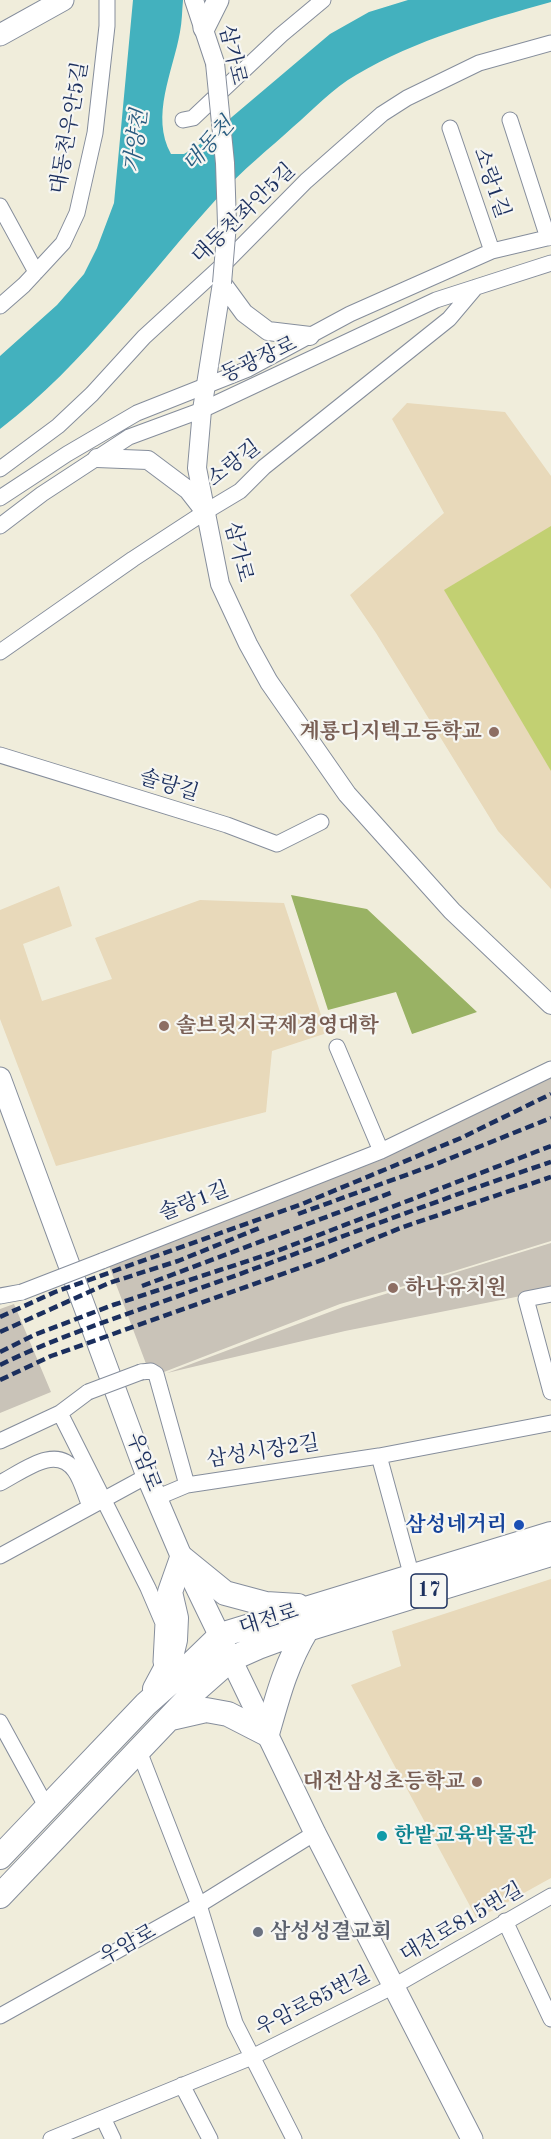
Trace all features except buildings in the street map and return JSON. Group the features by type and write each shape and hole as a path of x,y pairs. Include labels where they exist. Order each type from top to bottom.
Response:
{"main road":[{"path":"0,34 63,0"},
{"path":"204,28 218,0"},
{"name":"우암로","path":"0,1078 147,1476 182,1558 315,1833 472,2139"},
{"name":"대전로","path":"0,1896 198,1689 231,1659 258,1647 308,1618 412,1577 551,1534"},
{"name":"대전로","path":"0,1857 46,1806 146,1704 221,1635 308,1618 551,1554"},
{"path":"146,1704 170,1661 175,1640 176,1618 170,1592 182,1558 225,1593 308,1618 284,1674 267,1734 228,1713 206,1710 171,1718"}],"street":[{"name":"대동천우안5길","path":"0,306 63,243 77,213 95,133 107,26 107,0"},
{"name":"삼가로","path":"194,0 215,63 225,163 227,224 222,283 202,410 197,468 220,585 269,682 340,784 452,911 551,1005"},
{"path":"183,120 193,118 281,35 323,0"},
{"name":"대동천좌안5길","path":"0,469 58,426 92,394 144,337 227,261 306,181 382,114 407,98 479,63 551,43"},
{"path":"510,120 549,237"},
{"name":"소랑1길","path":"450,128 492,251"},
{"path":"0,206 36,272"},
{"name":"동광장로","path":"0,498 67,454 137,413 248,369 350,314 492,251 549,237"},
{"name":"동광장로","path":"0,526 42,494 129,437 202,410 436,300 551,263"},
{"path":"222,283 244,313 268,331 310,336"},
{"name":"소랑길","path":"0,652 205,512 240,492 264,467 449,319 477,286"},
{"path":"97,458 148,460 188,490 205,512"},
{"name":"솔랑길","path":"0,755 226,825 278,844 321,822"},
{"path":"337,1047 381,1152"},
{"name":"솔랑1길","path":"0,1296 22,1292 381,1152 551,1069"},
{"path":"551,1294 526,1299 551,1392"},
{"path":"0,1441 60,1413 88,1392 141,1372 151,1371 156,1374 187,1485"},
{"path":"60,1413 97,1502"},
{"name":"삼성시장2길","path":"156,1498 187,1485 379,1456 551,1423"},
{"path":"379,1456 412,1577"},
{"path":"0,1483 48,1458 62,1459 75,1470 97,1502 148,1588 163,1623 160,1680"},
{"path":"0,1556 147,1476"},
{"path":"0,1722 46,1806"},
{"path":"139,1751 199,1905 235,2023 252,2056"},
{"name":"우암로","path":"0,2016 199,1905 315,1833"},
{"name":"대전로815번길","path":"393,1986 551,1896"},
{"path":"505,1921 551,2019"},
{"name":"우암로85번길","path":"51,2139 252,2056 393,1986"},
{"name":"우암로85번길","path":"252,2056 294,2139"},
{"path":"182,2085 210,2139"},
{"path":"103,2118 113,2139"}],"shaded area":[{"name":"계룡디지텍고등학교","path":"407,403 505,412 551,476 551,889 498,831 376,633 350,595 444,513 392,419"},
{"name":"솔브릿지국제경영대학","path":"59,886 72,926 23,944 42,1001 112,979 95,938 200,900 284,903 327,1033 272,1051 266,1112 56,1166 0,1019 0,910"},
{"path":"551,1075 551,1241 340,1304 151,1377 108,1263 378,1161"},
{"path":"551,1243 551,1290 345,1331 167,1373 343,1307"},
{"path":"14,1304 51,1392 0,1413 0,1309"},
{"name":"대전삼성초등학교","path":"551,1579 551,1878 477,1919 351,1685 401,1666 392,1631"}],"green space":[{"path":"551,526 551,771 444,590"},
{"path":"291,895 367,909 477,1012 412,1034 396,992 328,1010"}],"water":[{"path":"133,0 183,0 180,32 163,109 165,139 171,154 184,154 200,144 330,34 369,12 408,0 551,0 551,2 427,41 379,62 339,86 228,186 88,347 31,404 0,429 0,356 57,305 84,274 97,248 114,203"}],"railway":[{"path":"0,1317 55,1292 302,1204 461,1138 551,1094"},
{"path":"298,1214 431,1166 551,1118"},
{"path":"0,1352 34,1335 113,1305 269,1254 551,1146"},
{"path":"0,1365 96,1325 551,1162"},
{"path":"0,1380 51,1356 322,1260 403,1227 551,1177"},
{"path":"142,1286 393,1192"},
{"path":"0,1332 109,1283 178,1261 262,1227"}],"place":[{"name":"계룡디지텍고등학교","path":"494,732"},
{"name":"솔브릿지국제경영대학","path":"164,1026"},
{"name":"하나유치원","path":"393,1288"},
{"name":"삼성네거리","path":"519,1525"},
{"name":"대전삼성초등학교","path":"477,1782"},
{"name":"한밭교육박물관","path":"382,1836"},
{"name":"삼성성결교회","path":"258,1932"}],"water label":[{"name":"가양천","path":"137,141"},
{"name":"대동천","path":"209,145"}]}
